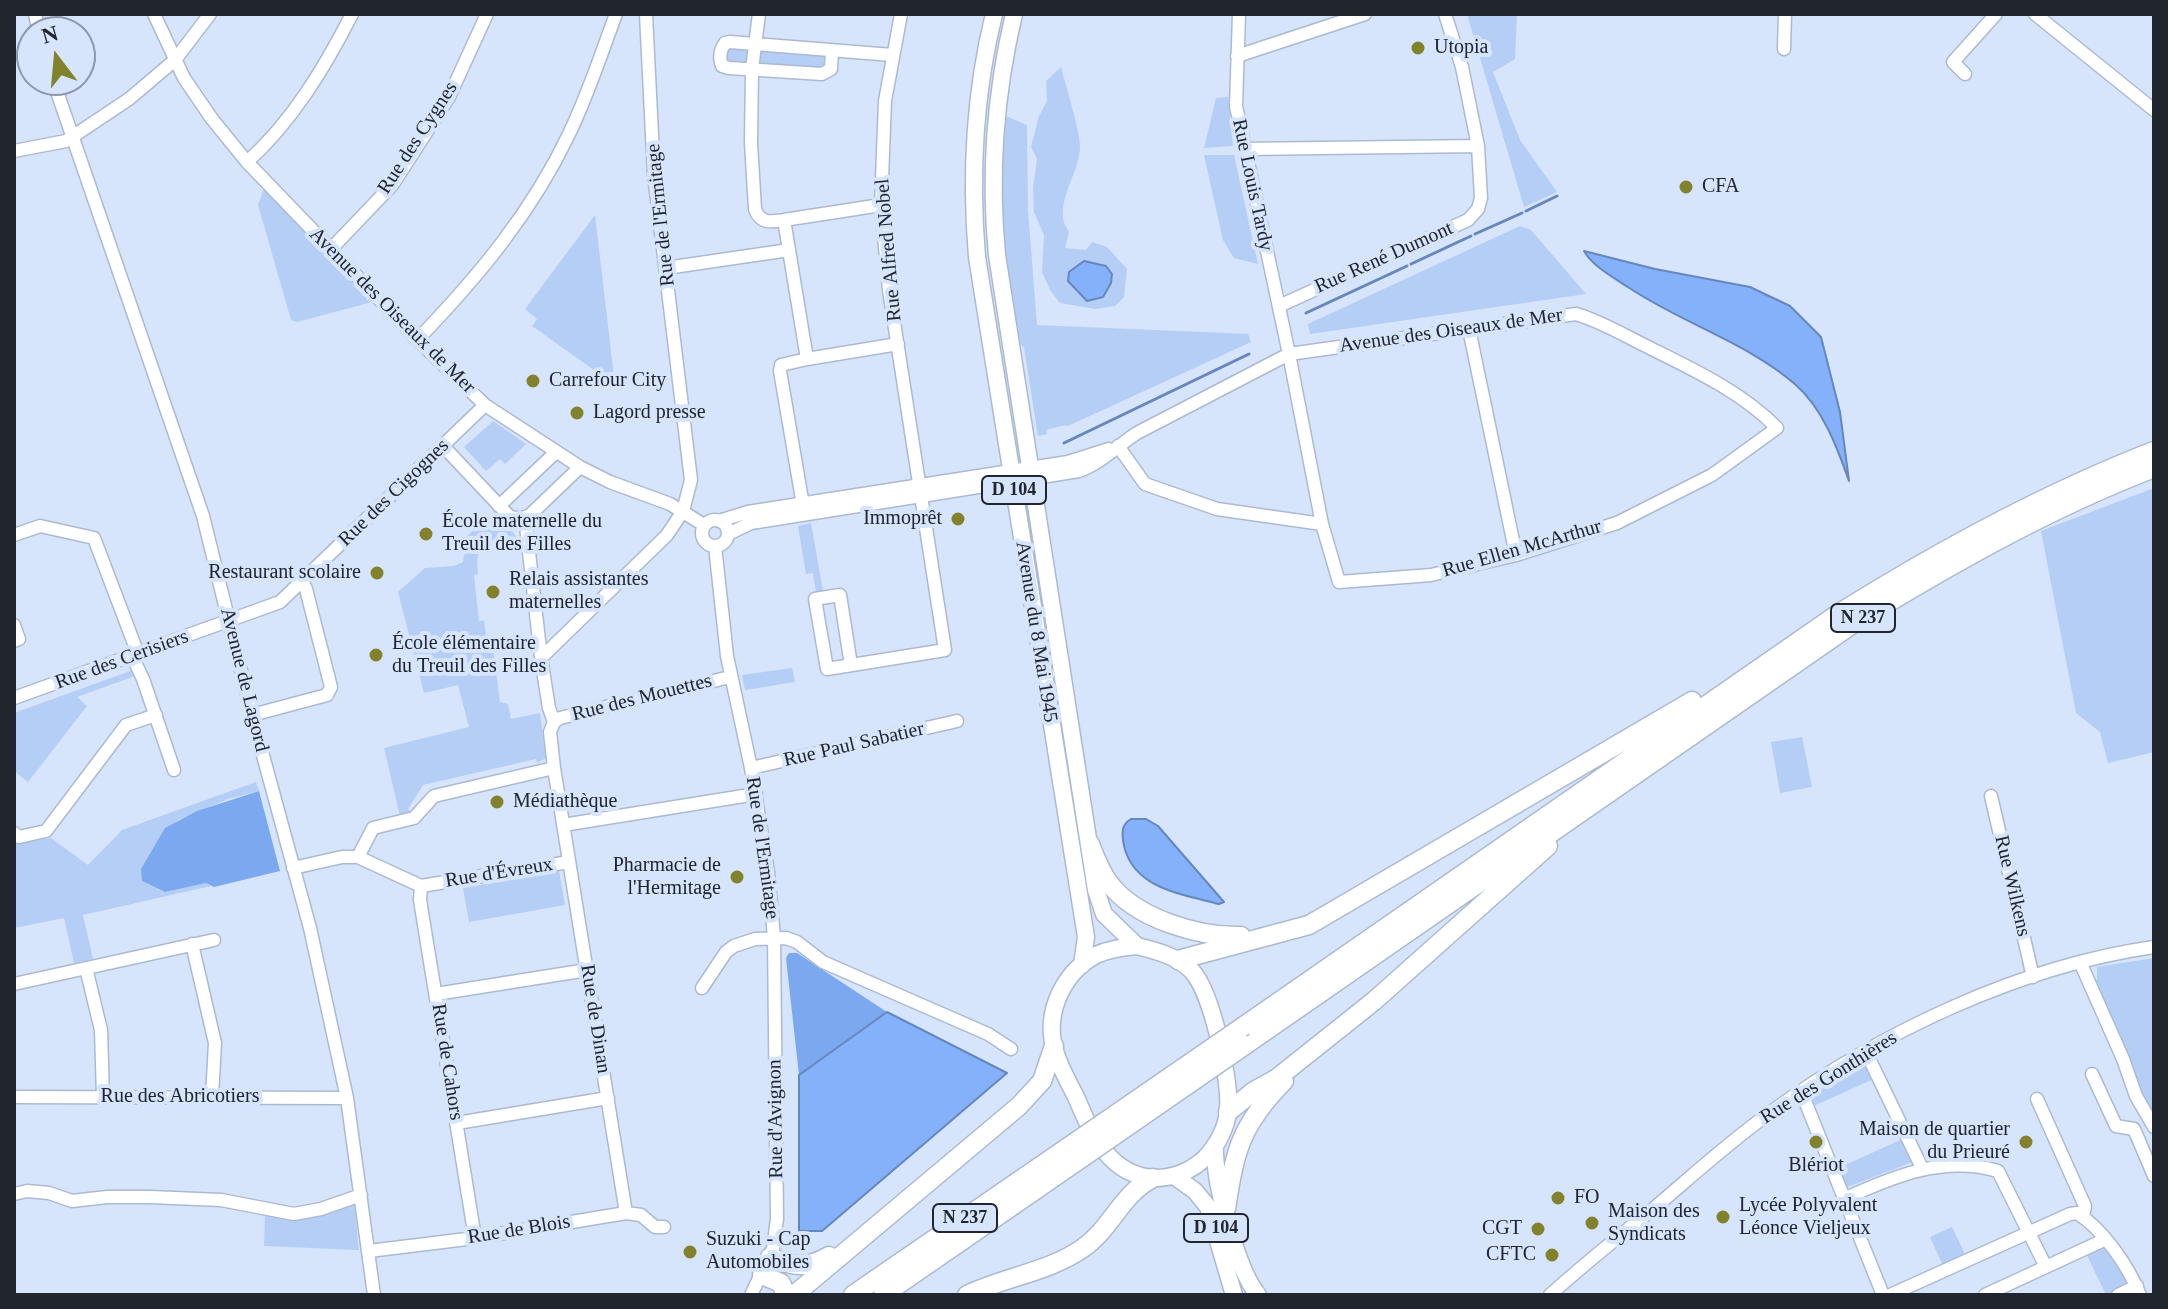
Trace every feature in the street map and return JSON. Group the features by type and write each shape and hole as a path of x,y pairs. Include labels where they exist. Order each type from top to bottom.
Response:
{"highway":[{"name":"N 237","path":"883,1295 1080,1149 1838,614 1952,546 2029,505 2154,451"},
{"name":"N 237","path":"1244,1035 1593,803 1851,625 1942,570 2074,501 2154,468"},
{"path":"1178,960 1309,925 1690,702 1726,691"},
{"path":"1228,1112 1241,1099 1276,1079 1374,1001 1572,827 1593,803"},
{"path":"1090,844 1110,885 1144,911 1194,930 1223,937 1272,935"},
{"path":"794,1295 1019,1106 1042,1081 1054,1046"},
{"path":"1226,1209 1232,1170 1244,1132 1263,1103 1311,1052"},
{"name":"N 237","path":"853,1295 1080,1149"},
{"path":"967,1295 1082,1249 1107,1225 1130,1193 1153,1178"},
{"path":"770,1257 796,1267 805,1267 869,1232"},
{"path":"762,1275 781,1283 786,1295"}],"main road":[{"name":"Avenue du 8 Mai 1945","path":"994,14 975,117 973,208 981,287 1086,937 1082,965"},
{"name":"Avenue du 8 Mai 1945","path":"1014,14 998,98 992,184 997,255 1099,904 1112,924 1137,946 1178,960 1192,971 1203,986 1228,1089 1228,1112 1215,1145 1204,1159 1174,1176 1153,1178 1127,1171 1112,1160 1090,1128 1054,1046 1053,1010 1060,992 1082,965 1108,950 1137,946"},
{"name":"Avenue du 8 Mai 1945","path":"1215,1145 1215,1164 1226,1209 1244,1269 1258,1295"},
{"name":"D 104","path":"1174,1176 1195,1191 1208,1207 1234,1295"}],"street":[{"name":"Avenue des Oiseaux de Mer","path":"154,14 184,78 247,162 485,405 580,467 683,511 704,525"},
{"path":"14,151 74,137 129,99 175,60 210,14"},
{"path":"247,162 263,147 303,96 322,69 352,14"},
{"name":"Rue des Cygnes","path":"331,249 393,184 449,97 487,14"},
{"path":"418,339 476,277 518,223 570,133 616,14"},
{"name":"Rue de l'Ermitage","path":"646,14 654,175 691,480 683,511"},
{"path":"759,14 752,69 751,143 758,217 765,221 784,220 881,205"},
{"name":"Rue Alfred Nobel","path":"851,665 945,650 889,290 881,205 881,149 892,55 901,14"},
{"name":"Rue Louis Tardy","path":"1239,14 1236,106 1322,524"},
{"path":"1237,56 1365,14"},
{"name":"Rue René Dumont","path":"1279,306 1468,220 1478,209 1481,198 1478,146 1462,67 1445,14"},
{"path":"1784,49 1785,14"},
{"path":"1965,74 1953,62 1996,14"},
{"path":"2035,14 2154,110"},
{"path":"832,50 831,69 827,73 722,66 721,48 730,42 832,50 892,55"},
{"name":"Avenue de Lagord","path":"59,96 203,516 252,715 310,928 347,1098 374,1295"},
{"path":"1244,149 1478,146"},
{"path":"784,220 807,359"},
{"path":"666,268 789,250"},
{"name":"Avenue des Oiseaux de Mer","path":"719,521 748,512 803,509 1031,473 1062,475 1089,467 1137,433 1289,354 1576,314 1588,317 1694,370 1763,414 1777,428"},
{"path":"1469,329 1516,555"},
{"path":"803,509 781,365 898,344"},
{"name":"Rue des Cigognes","path":"229,622 280,602 485,405"},
{"name":"Rue Ellen McArthur","path":"1322,524 1339,582 1431,575 1516,555 1617,523 1712,475 1777,428"},
{"path":"443,446 527,537"},
{"path":"1118,446 1145,484 1217,509 1322,524"},
{"path":"499,506 555,453"},
{"path":"510,517 525,517 580,467"},
{"name":"Avenue des Oiseaux de Mer","path":"728,534 751,523 803,509"},
{"path":"541,658 667,535 683,511"},
{"name":"Rue de Dinan","path":"525,517 541,658 554,722 550,732 554,768 626,1213"},
{"path":"711,520 719,521 726,526 728,534 723,542 715,546 707,544 702,537 704,525 711,520"},
{"path":"14,535 40,526 94,538 174,770"},
{"name":"Rue de l'Ermitage","path":"715,546 730,677 756,794 774,937 797,942 823,962 988,1034 1011,1049"},
{"path":"252,715 327,695 331,687 302,581"},
{"path":"840,595 851,665 827,669 815,599 840,595"},
{"name":"Rue des Cerisiers","path":"14,698 229,622"},
{"path":"14,625 19,639 14,641"},
{"name":"Rue des Mouettes","path":"554,722 730,677"},
{"path":"14,833 19,837 46,831 126,725 156,715"},
{"name":"Rue Paul Sabatier","path":"751,768 957,721"},
{"path":"293,868 342,857 358,857 373,828 414,818 434,796 554,768"},
{"path":"563,825 756,794"},
{"name":"Rue Wilkens","path":"1991,796 2033,977"},
{"name":"Rue d'Évreux","path":"358,857 421,886 569,862"},
{"name":"Rue de Cahors","path":"421,886 420,900 475,1238"},
{"path":"702,988 726,952 734,946 774,937"},
{"name":"Rue d'Avignon","path":"751,1295 770,1257 777,1203 774,937"},
{"path":"14,984 214,940"},
{"path":"192,944 215,1043 212,1097"},
{"name":"Rue des Gonthières","path":"1550,1295 1749,1127 1866,1052 1962,1004 2033,977 2080,962 2154,947"},
{"path":"2080,962 2136,1096 2151,1123 2134,1129 2116,1126 2092,1074"},
{"path":"86,968 101,1030 103,1097"},
{"path":"436,994 587,970"},
{"path":"1866,1052 1922,1168"},
{"path":"1801,1091 1883,1295"},
{"name":"Rue des Abricotiers","path":"14,1097 347,1098"},
{"path":"457,1123 608,1098"},
{"path":"1890,1295 2029,1232 2077,1216 2085,1206 2037,1099"},
{"path":"2134,1129 2154,1176"},
{"path":"1846,1198 1922,1168 1967,1165 1998,1171 2046,1267"},
{"path":"14,1194 27,1191 49,1193 72,1201 107,1197 221,1200 294,1214 321,1209 361,1195"},
{"path":"626,1213 641,1215 655,1227 664,1227"},
{"name":"Rue de Blois","path":"369,1251 475,1238 626,1213"},
{"path":"2077,1216 2104,1240 2138,1291 2118,1295"},
{"path":"1985,1295 2104,1240"}],"shaded area":[{"path":"1467,14 1517,14 1515,59 1493,72 1520,140 1557,192 1524,207"},
{"path":"725,43 832,50 831,69 729,68 721,48"},
{"path":"1061,67 1080,147 1064,201 1064,222 1069,232 1065,248 1086,250 1092,242 1107,247 1127,269 1124,297 1115,306 1095,309 1060,303 1042,272 1044,235 1034,212 1037,159 1031,147 1039,116 1047,101 1046,81"},
{"path":"1228,97 1233,146 1204,148 1216,98"},
{"path":"1003,115 1027,125 1028,210 1037,325 1248,334 1251,342 1068,426 1046,430 1047,434 1038,436 1024,347 1016,342 1006,278 1000,193"},
{"path":"1204,155 1234,155 1258,264 1234,258 1223,240"},
{"path":"264,188 372,302 297,322 291,320 258,205"},
{"path":"595,215 615,385 532,326 537,319 525,309"},
{"path":"1520,226 1531,230 1586,294 1310,334 1308,324"},
{"path":"1584,251 1655,269 1750,287 1790,306 1821,337 1840,412 1849,481 1821,417 1796,385 1737,345 1631,289 1599,267"},
{"path":"1084,261 1106,266 1112,274 1103,297 1087,301 1068,281 1069,272"},
{"path":"493,421 526,444 505,464 500,459 486,471 464,447"},
{"path":"2154,488 2154,752 2108,763 2100,732 2076,713 2041,531"},
{"path":"482,522 493,527 506,524 518,539 485,545 478,554 478,574 474,575 479,621 484,621 488,649 493,649 500,702 508,704 511,719 540,713 546,758 537,763 536,759 423,785 408,809 413,814 400,816 384,748 469,727 458,685 424,693 398,592 425,568 454,566 463,562 466,545 462,541"},
{"path":"811,523 823,591 816,593 813,573 806,574 798,526"},
{"path":"792,668 795,682 745,690 742,675"},
{"path":"133,670 135,676 77,697 87,706 28,782 14,771 14,713"},
{"path":"1802,737 1812,787 1780,793 1771,742"},
{"path":"256,782 259,791 228,799 178,820 142,881 164,892 206,883 211,886 83,915 93,959 74,963 64,918 14,928 14,844 51,838 88,865 122,830"},
{"path":"259,791 280,871 214,887 206,883 165,892 142,881 141,869 165,828 197,811"},
{"path":"1131,819 1146,819 1158,826 1224,902 1219,904 1174,892 1146,879 1127,856 1123,840 1123,828"},
{"path":"559,871 565,905 469,922 463,888"},
{"path":"789,953 797,953 887,1012 799,1075 786,958"},
{"path":"2154,958 2154,1116 2141,1097 2093,983 2097,979 2097,967"},
{"path":"887,1012 1007,1073 822,1231 799,1231 799,1075"},
{"path":"1866,1052 1878,1077 1809,1108 1801,1091"},
{"path":"1907,1137 1918,1160 1842,1189 1834,1170"},
{"path":"354,1203 359,1250 264,1246 265,1214"},
{"path":"1952,1227 1968,1260 1945,1270 1930,1237"},
{"path":"2104,1240 2140,1295 2106,1295 2084,1249"}],"waterway":[{"path":"1526,211 1557,196"},
{"path":"1475,234 1522,213"},
{"path":"1411,264 1471,236"},
{"path":"1306,313 1407,266"},
{"path":"1064,443 1249,354"}],"place":[{"name":"Utopia","path":"1418,48"},
{"name":"CFA","path":"1686,187"},
{"name":"Carrefour City","path":"533,381"},
{"name":"Lagord presse","path":"577,413"},
{"name":"Immoprêt","path":"958,519"},
{"name":"École maternelle du Treuil des Filles","path":"426,534"},
{"name":"Restaurant scolaire","path":"377,573"},
{"name":"Relais assistantes maternelles","path":"493,592"},
{"name":"École élémentaire du Treuil des Filles","path":"376,655"},
{"name":"Médiathèque","path":"497,802"},
{"name":"Pharmacie de l'Hermitage","path":"737,877"},
{"name":"Blériot","path":"1816,1142"},
{"name":"Maison de quartier du Prieuré","path":"2026,1142"},
{"name":"FO","path":"1558,1198"},
{"name":"Lycée Polyvalent Léonce Vieljeux","path":"1723,1217"},
{"name":"Maison des Syndicats","path":"1592,1223"},
{"name":"CGT","path":"1538,1229"},
{"name":"Suzuki - Cap Automobiles","path":"690,1252"},
{"name":"CFTC","path":"1552,1255"}]}
